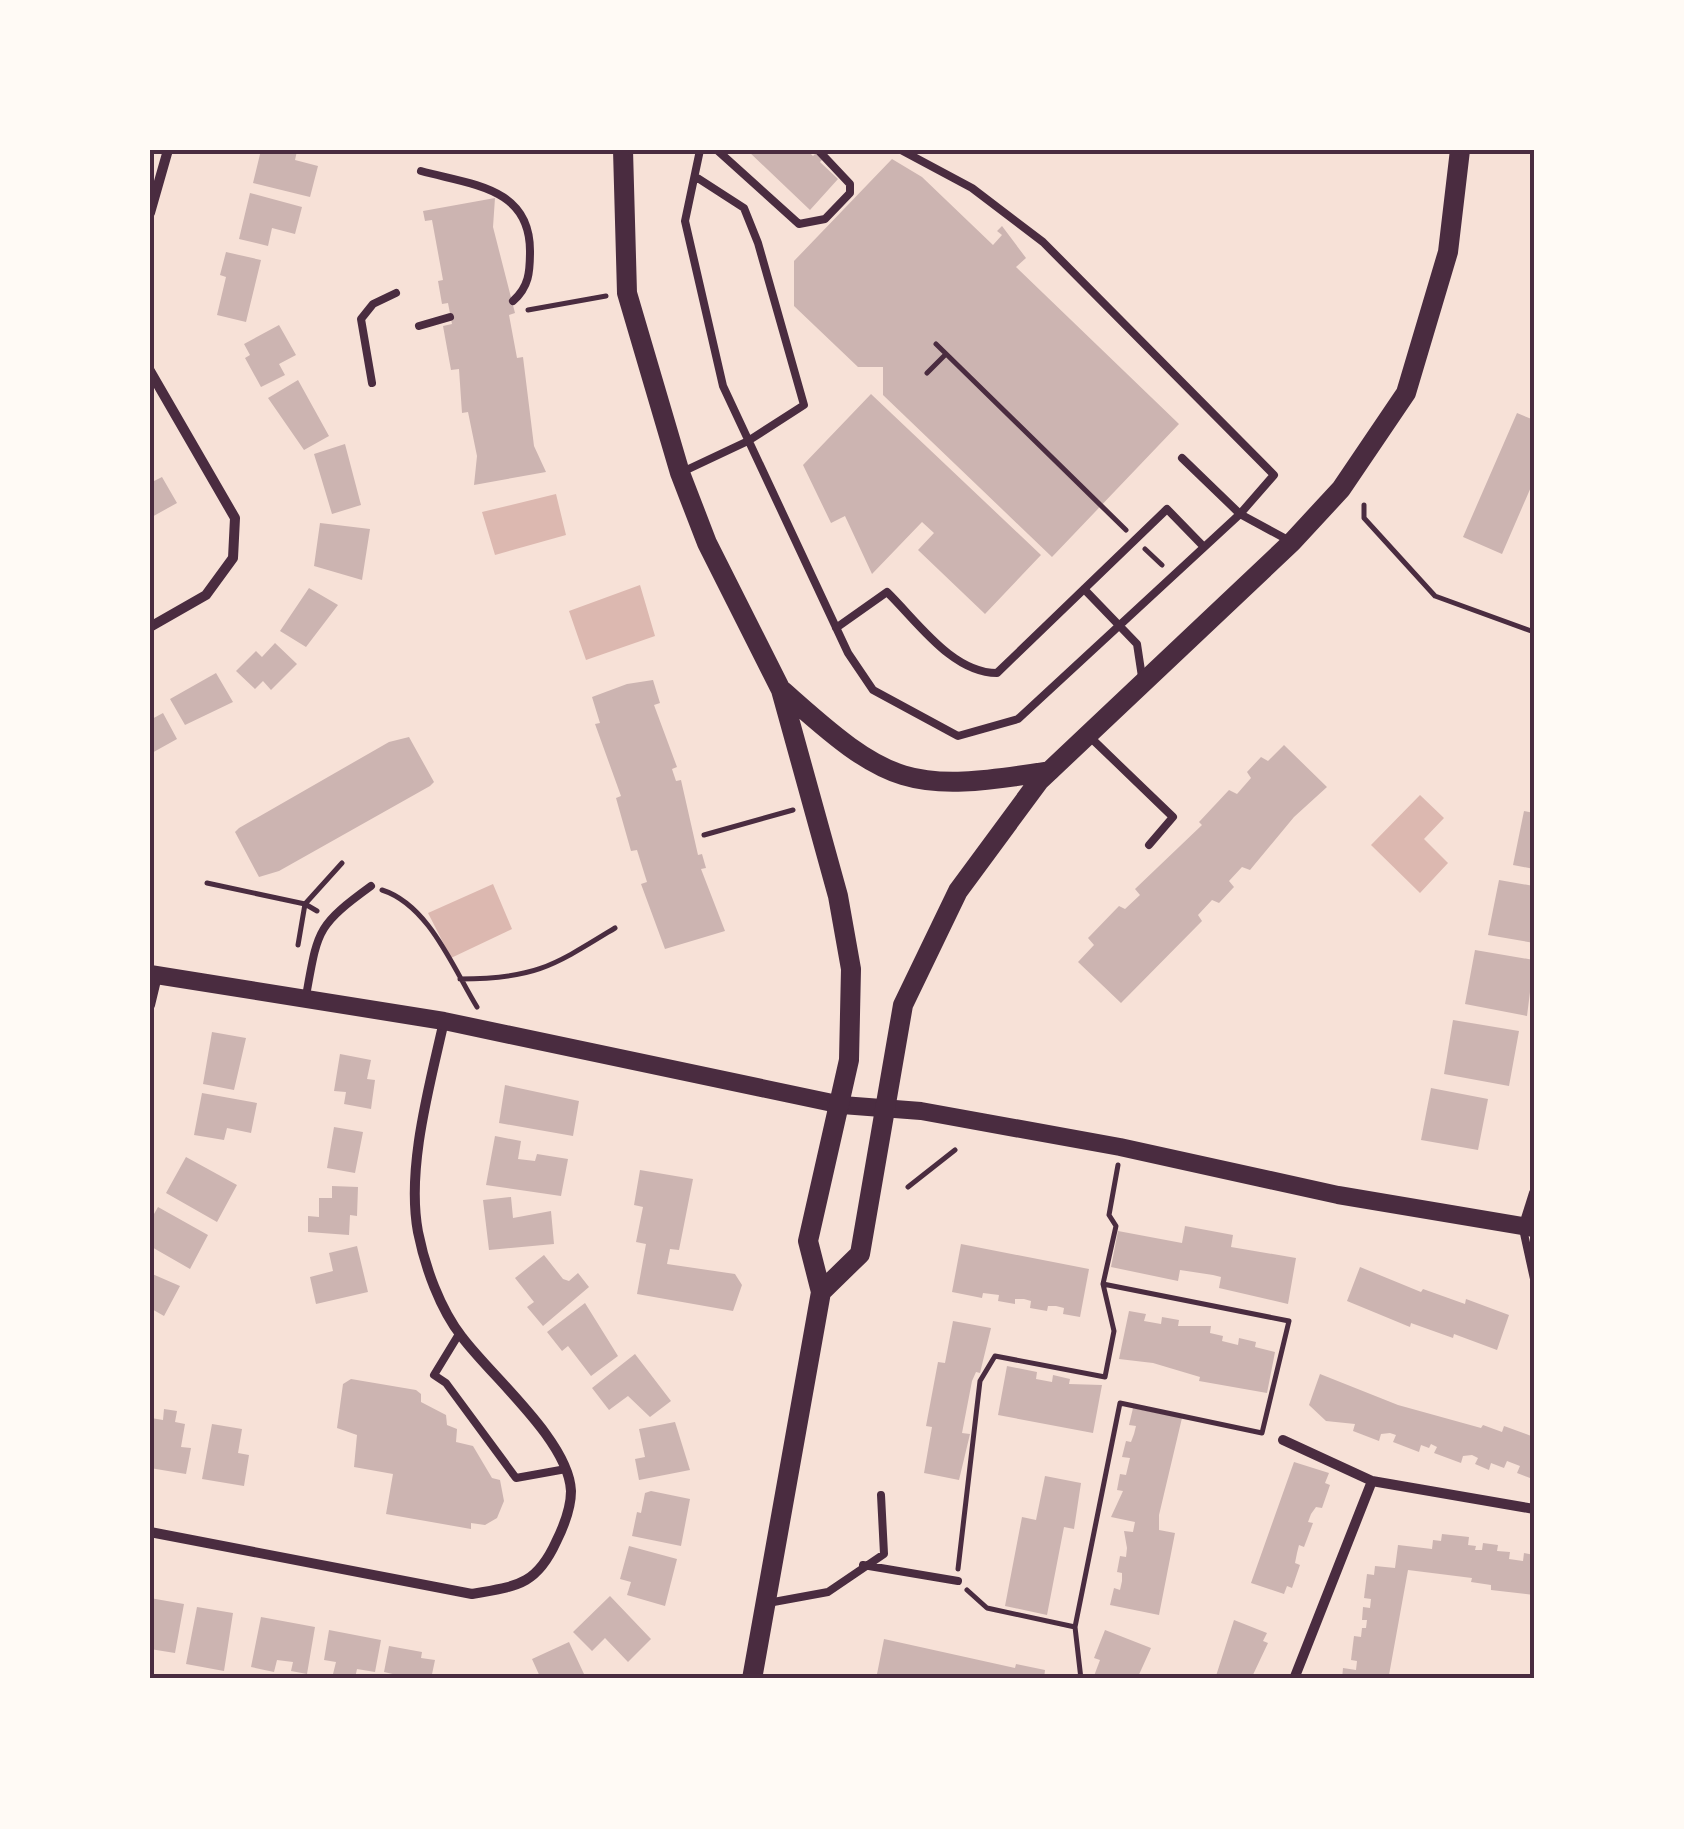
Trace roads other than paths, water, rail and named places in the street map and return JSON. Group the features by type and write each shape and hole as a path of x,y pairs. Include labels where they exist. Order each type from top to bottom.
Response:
{"main road":[{"path":"622,150 627,292 680,473 707,543 781,690 838,896 851,969 849,1060 808,1240 821,1292 752,1679"},
{"path":"821,1292 860,1254 903,1004 958,891 1050,771 1292,542 1342,488 1406,393 1448,252 1460,150"},
{"path":"781,690 850,752 914,782 968,784 1050,771"}],"street":[{"path":"150,213 168,150"},
{"path":"150,371 235,518 233,558 206,595 150,627"},
{"path":"150,1004 154,975 444,1021 842,1104 1120,1147 1338,1195 1529,1228 1534,1192"},
{"path":"150,1532 472,1594 526,1584 549,1558 566,1522 571,1492 566,1469 539,1428 459,1334 434,1283 417,1229 419,1127 444,1021"},
{"path":"1283,1440 1372,1480 1534,1509"},
{"path":"1294,1679 1372,1480"}],"lane":[{"path":"700,150 684,221 723,386 836,628 873,690 958,736 1018,719 1240,514 1274,476 1042,242 972,188 901,150"},
{"path":"717,150 799,224 825,219 850,193 850,184 818,150"},
{"path":"422,171 492,190 516,205 530,225 530,273 524,292 513,301"},
{"path":"680,473 748,441 804,405 758,243 744,208 696,177"},
{"path":"372,383 361,319 373,304 396,293"},
{"path":"419,326 450,316"},
{"path":"1182,458 1240,514 1292,542"},
{"path":"836,628 887,592 959,662 979,673 997,672 1167,509 1204,547"},
{"path":"1084,589 1137,644 1142,684"},
{"path":"1088,736 1172,817 1148,845"},
{"path":"305,1000 316,938 328,918 371,886"},
{"path":"1529,1228 1534,1278"},
{"path":"459,1334 434,1375 446,1383 516,1478 566,1469"},
{"path":"768,1602 828,1592 863,1564 884,1554 881,1495"},
{"path":"863,1564 958,1581"}]}
